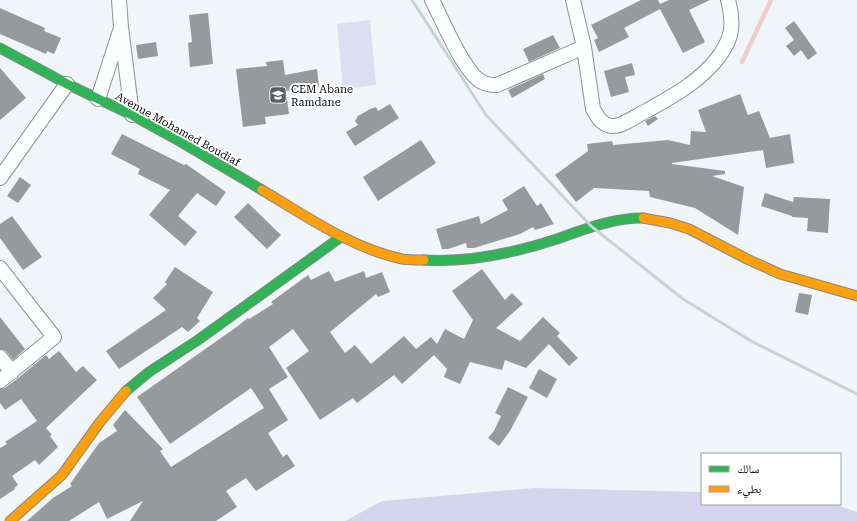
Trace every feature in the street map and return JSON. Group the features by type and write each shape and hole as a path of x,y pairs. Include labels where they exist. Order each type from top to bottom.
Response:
{"street":[{"path":"119,0 132,114"},
{"path":"432,0 467,67 477,79 491,85 497,85 584,47"},
{"path":"573,0 584,47 593,109 598,118 604,124 614,126 625,122 673,96 706,72 728,44 732,16 728,0"},
{"path":"98,99 121,27"},
{"name":"Avenue Mohamed Boudiaf","path":"0,48 67,84 132,114 342,237 373,250 403,259 436,261 476,259 509,253 610,221 628,218 647,218 689,229 780,274 857,296"},
{"path":"0,178 67,84"},
{"path":"10,521 62,475 100,422 125,392 149,372 198,340 342,237"},
{"path":"0,268 54,337 0,381"},
{"path":"0,357 12,372"}],"shaded area":[{"path":"370,20 376,85 343,89 337,24"},
{"path":"534,488 701,492 701,505 837,505 857,512 857,521 345,521 382,501"}],"building":[{"path":"641,0 658,0 660,4 669,0 710,0 689,10 705,42 683,53 660,9 624,28 629,37 599,52 594,40 598,38 591,25"},
{"path":"0,8 45,28 44,31 61,38 54,54 47,51 46,54 0,34"},
{"path":"208,13 213,64 190,67 188,43 192,42 189,15"},
{"path":"794,21 817,53 808,60 801,50 794,56 786,46 794,40 785,28"},
{"path":"553,35 560,48 529,62 523,49"},
{"path":"156,42 158,56 138,59 136,45"},
{"path":"283,60 285,75 317,69 319,86 286,91 289,114 265,117 266,124 243,127 236,69 267,66 266,62"},
{"path":"632,63 635,75 625,77 629,92 611,97 604,71"},
{"path":"0,68 26,98 0,120"},
{"path":"543,74 545,79 512,98 508,90"},
{"path":"740,94 748,115 759,111 770,138 790,134 794,163 766,168 763,150 672,163 725,171 725,174 712,176 744,187 738,235 695,208 650,197 649,191 594,188 576,202 555,175 588,151 587,144 612,141 613,145 668,140 690,145 691,131 706,132 698,110"},
{"path":"390,104 399,118 355,146 346,132 358,125 355,121 358,116 376,107 378,111"},
{"path":"655,116 658,119 648,126 645,121"},
{"path":"122,134 184,165 186,164 226,192 216,206 197,193 178,216 197,232 185,246 149,215 170,190 138,174 140,169 111,154"},
{"path":"421,140 436,163 378,201 363,177"},
{"path":"20,177 31,185 18,203 7,196"},
{"path":"524,186 537,206 541,203 554,224 535,230 533,227 520,234 474,248 467,248 466,243 448,249 442,249 436,229 479,216 481,224 508,210 502,200"},
{"path":"765,193 793,202 794,197 830,199 828,233 807,231 808,218 792,217 761,206"},
{"path":"248,203 281,235 267,249 234,217"},
{"path":"12,216 42,257 23,270 0,238 0,224"},
{"path":"175,267 213,292 197,318 200,321 188,332 182,327 119,369 106,351 166,310 153,298 167,284 165,282"},
{"path":"482,269 505,300 512,293 523,304 496,328 520,341 543,317 560,333 557,336 578,358 569,366 549,344 526,368 505,360 502,370 470,362 460,384 444,377 447,369 434,355 402,384 394,375 357,403 353,398 320,420 286,368 309,351 293,329 269,347 288,377 269,389 288,420 268,433 283,457 287,454 295,466 256,491 246,478 226,491 237,507 216,521 130,521 143,501 107,519 99,502 69,521 27,521 53,498 72,486 70,484 99,443 117,431 113,425 125,410 163,449 160,451 171,467 264,408 251,388 170,444 137,397 248,318 249,319 273,304 271,302 308,275 311,280 329,271 335,282 364,271 366,278 382,272 390,292 378,297 376,294 330,332 345,353 355,345 371,364 404,336 416,349 431,337 437,344 445,329 464,339 473,320 452,291"},
{"path":"799,293 812,295 808,315 795,312"},
{"path":"0,317 25,349 13,360 6,351 0,349"},
{"path":"59,351 76,372 83,366 97,380 46,428 52,435 50,436 58,447 39,465 35,460 12,476 18,485 14,488 15,489 0,499 0,448 7,444 5,442 37,421 21,399 5,410 0,403 0,389 5,388 46,355 49,359"},
{"path":"539,369 557,379 547,398 529,388"},
{"path":"508,387 528,397 510,431 499,446 488,438 494,431 501,416 495,413"}],"waterway":[{"path":"742,62 771,0"}],"railway":[{"path":"412,0 486,115 591,226 683,299 751,341 857,394"}],"traffic: fast":[{"path":"0,48 67,84 132,115 262,190"},
{"path":"424,260 458,260 508,253 610,222 632,218 643,218"},
{"path":"126,391 149,372 198,340 341,237"}],"traffic: slow":[{"path":"262,190 329,230 365,247 402,259 424,260"},
{"path":"643,218 670,223 689,229 780,274 857,296"},
{"path":"10,521 62,475 100,422 126,391"}],"place":[{"name":"CEM Abane Ramdane","path":"278,95"}]}
